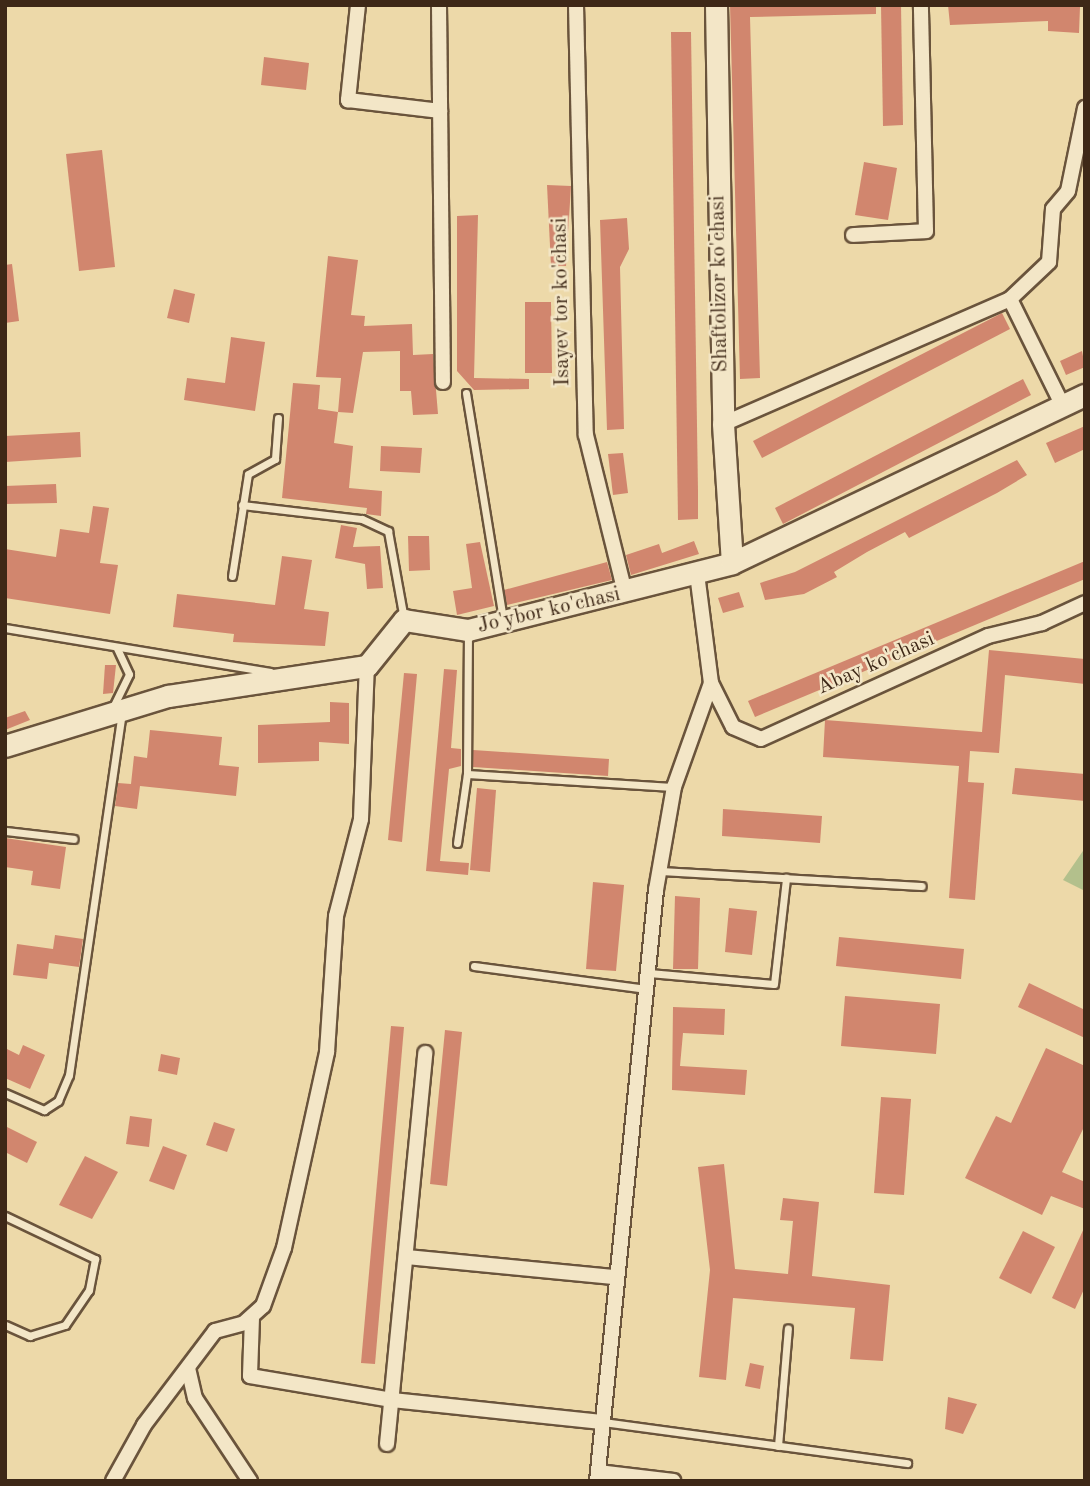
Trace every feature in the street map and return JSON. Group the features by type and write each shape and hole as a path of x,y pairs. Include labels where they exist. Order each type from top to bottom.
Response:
{"street":[{"path":"358,5 348,100 440,111"},
{"path":"439,5 443,383"},
{"name":"Isayev tor ko'chasi","path":"576,5 586,435 625,593"},
{"name":"Shaftolizor ko'chasi","path":"716,5 723,424 732,563"},
{"path":"853,235 926,231 921,5"},
{"path":"723,424 1010,299 1049,262 1053,209 1068,191 1085,108"},
{"path":"1010,299 1062,404"},
{"name":"Jo'ybor ko'chasi","path":"404,620 468,630 625,593 732,563 1085,395"},
{"path":"673,1481 597,1476 614,1278 660,871 674,787 711,683 697,573"},
{"name":"Abay ko'chasi","path":"711,683 733,727 761,739 988,636 1042,623 1085,603"},
{"path":"404,620 367,666 361,819 336,916 327,1052 284,1248 252,1318 250,1376 392,1400 602,1422"},
{"path":"5,746 101,719 168,696 305,678 367,666"},
{"path":"387,1444 425,1053"},
{"path":"406,1257 614,1278"},
{"path":"113,1481 144,1425 215,1331 252,1318"},
{"path":"188,1368 195,1398 250,1481"}],"lane":[{"path":"466,393 503,620"},
{"path":"232,576 248,474 275,459 278,418"},
{"path":"242,505 362,519 388,531 404,620"},
{"path":"5,628 305,678"},
{"path":"457,844 467,774 468,630"},
{"path":"101,719 127,685 127,663 116,647"},
{"path":"5,1093 44,1110 58,1101 69,1075 122,711"},
{"path":"467,774 674,787"},
{"path":"5,831 74,839"},
{"path":"660,871 922,886"},
{"path":"649,973 774,984 786,878"},
{"path":"474,967 647,989"},
{"path":"5,1216 95,1259 89,1290 65,1325 30,1336 5,1325"},
{"path":"778,1446 788,1328"},
{"path":"602,1422 907,1463"}],"green space":[{"path":"1085,848 1085,891 1063,880"}],"building":[{"path":"730,5 876,5 876,14 750,17 760,378 740,379"},
{"path":"881,5 901,5 903,125 883,126"},
{"path":"948,5 1080,7 1079,33 1048,31 1048,21 950,25"},
{"path":"671,32 691,32 698,491 698,519 678,520"},
{"path":"264,57 309,63 306,90 261,85"},
{"path":"102,150 115,267 79,271 66,154"},
{"path":"864,162 897,168 888,220 855,215"},
{"path":"547,185 571,186 566,266 551,266"},
{"path":"478,215 474,378 529,379 529,389 474,390 457,371 457,216"},
{"path":"627,218 629,249 620,267 624,429 607,430 600,220"},
{"path":"328,256 358,260 351,315 365,316 364,326 412,324 413,355 433,354 438,414 413,415 411,391 400,391 400,351 363,352 353,413 338,412 341,378 316,377"},
{"path":"12,264 19,321 5,323 5,265"},
{"path":"174,289 195,294 189,323 167,318"},
{"path":"525,302 551,302 552,373 525,373"},
{"path":"1002,313 1010,329 762,458 753,441"},
{"path":"231,337 265,342 255,411 184,400 187,378 225,383"},
{"path":"1082,351 1085,367 1066,375 1060,361"},
{"path":"1023,379 1031,395 783,524 775,508"},
{"path":"293,383 320,385 318,409 338,412 334,443 353,446 349,488 382,491 381,516 366,514 367,508 282,498"},
{"path":"1085,426 1085,449 1055,463 1046,443"},
{"path":"80,432 81,457 5,462 5,436"},
{"path":"381,446 422,448 420,473 380,471"},
{"path":"623,453 628,493 613,495 608,454"},
{"path":"1017,460 1027,475 997,493 909,538 905,532 834,572 837,577 804,594 765,600 760,583 795,572"},
{"path":"56,484 57,503 5,504 5,486"},
{"path":"93,506 109,508 100,563 118,565 110,614 5,598 5,549 56,557 60,529 89,533"},
{"path":"341,525 357,528 353,547 380,546 383,588 367,589 365,564 335,558"},
{"path":"408,536 429,536 430,570 409,571"},
{"path":"694,541 699,554 631,575 626,555 659,544 662,553"},
{"path":"480,542 494,606 457,615 453,591 472,588 466,544"},
{"path":"282,556 312,560 304,609 329,612 325,646 233,642 234,634 173,627 177,594 275,605"},
{"path":"1085,561 1085,579 755,717 748,701"},
{"path":"607,562 612,580 507,605 504,590"},
{"path":"739,592 744,607 723,613 718,598"},
{"path":"989,650 1085,659 1085,684 1005,675 999,753 970,751 968,782 984,783 975,900 949,898 959,766 823,757 825,720 982,732"},
{"path":"105,665 116,665 113,693 103,694"},
{"path":"444,669 457,670 451,748 461,749 461,766 449,769 440,861 469,863 468,875 426,871"},
{"path":"404,673 417,674 402,842 388,840"},
{"path":"330,702 349,703 349,744 319,742 319,761 258,763 258,725 330,722"},
{"path":"25,711 30,720 5,730 5,718"},
{"path":"150,730 222,737 219,765 239,767 236,796 140,786 137,809 115,806 118,783 131,784 134,756 147,758"},
{"path":"473,750 609,759 608,776 473,767"},
{"path":"1015,768 1085,774 1085,801 1012,794"},
{"path":"477,788 496,790 490,872 470,870"},
{"path":"723,809 822,816 820,843 722,836"},
{"path":"5,838 66,847 60,889 31,885 33,871 5,867"},
{"path":"593,882 624,885 616,971 586,969"},
{"path":"675,896 700,898 698,969 673,969"},
{"path":"729,908 757,911 752,955 725,952"},
{"path":"55,935 83,939 79,967 49,963 47,979 13,975 17,944 53,949"},
{"path":"839,937 964,949 961,979 836,966"},
{"path":"1029,983 1085,1010 1085,1038 1018,1007"},
{"path":"845,996 940,1004 936,1054 841,1046"},
{"path":"673,1007 725,1009 724,1035 683,1033 680,1066 747,1070 745,1095 672,1090"},
{"path":"391,1026 404,1027 375,1364 361,1363"},
{"path":"445,1030 462,1032 447,1186 430,1184"},
{"path":"23,1045 45,1055 30,1089 5,1078 5,1048 19,1055"},
{"path":"1046,1048 1085,1066 1085,1125 1062,1172 1085,1182 1085,1209 1051,1196 1042,1215 965,1178 996,1116 1011,1123"},
{"path":"161,1054 180,1058 177,1075 158,1071"},
{"path":"881,1097 911,1099 904,1195 874,1193"},
{"path":"130,1116 152,1119 149,1147 126,1144"},
{"path":"214,1122 235,1129 227,1152 206,1145"},
{"path":"5,1126 37,1142 27,1163 5,1152"},
{"path":"163,1146 187,1155 174,1190 149,1181"},
{"path":"85,1156 118,1172 92,1219 59,1205"},
{"path":"724,1164 735,1269 788,1274 793,1221 780,1220 783,1198 819,1202 812,1276 890,1285 883,1361 850,1359 855,1308 733,1298 726,1380 699,1377 710,1270 698,1167"},
{"path":"1085,1226 1085,1287 1075,1309 1052,1298"},
{"path":"1023,1231 1055,1247 1031,1294 999,1278"},
{"path":"750,1363 764,1366 760,1389 745,1386"},
{"path":"948,1397 977,1404 963,1434 945,1429"}]}
